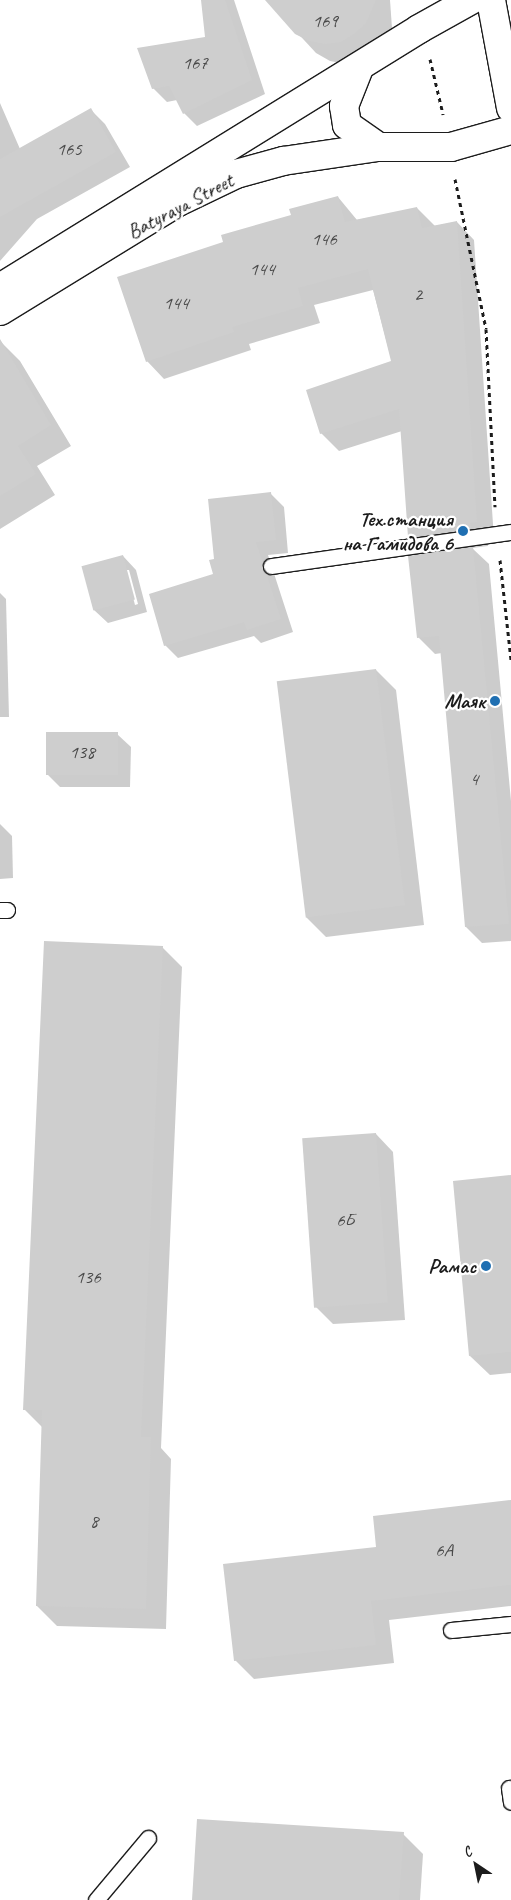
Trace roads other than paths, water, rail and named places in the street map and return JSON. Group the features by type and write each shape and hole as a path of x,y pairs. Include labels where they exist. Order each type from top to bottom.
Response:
{"main road":[{"name":"Batyraya Street","path":"0,288 360,68 419,29 471,0"},
{"path":"491,0 511,108"},
{"path":"360,68 344,106 347,125 378,147"},
{"name":"Batyraya Street","path":"0,311 176,203 236,174 283,161 378,147 451,147 511,130"}],"lane":[{"path":"271,566 504,533"},
{"path":"451,1630 511,1624"},
{"path":"96,1900 148,1838"}],"place":[{"name":"Тех.станция на Гамидова 6","path":"463,531"},
{"name":"Маяк","path":"495,701"},
{"name":"Рамас","path":"486,1266"}]}
